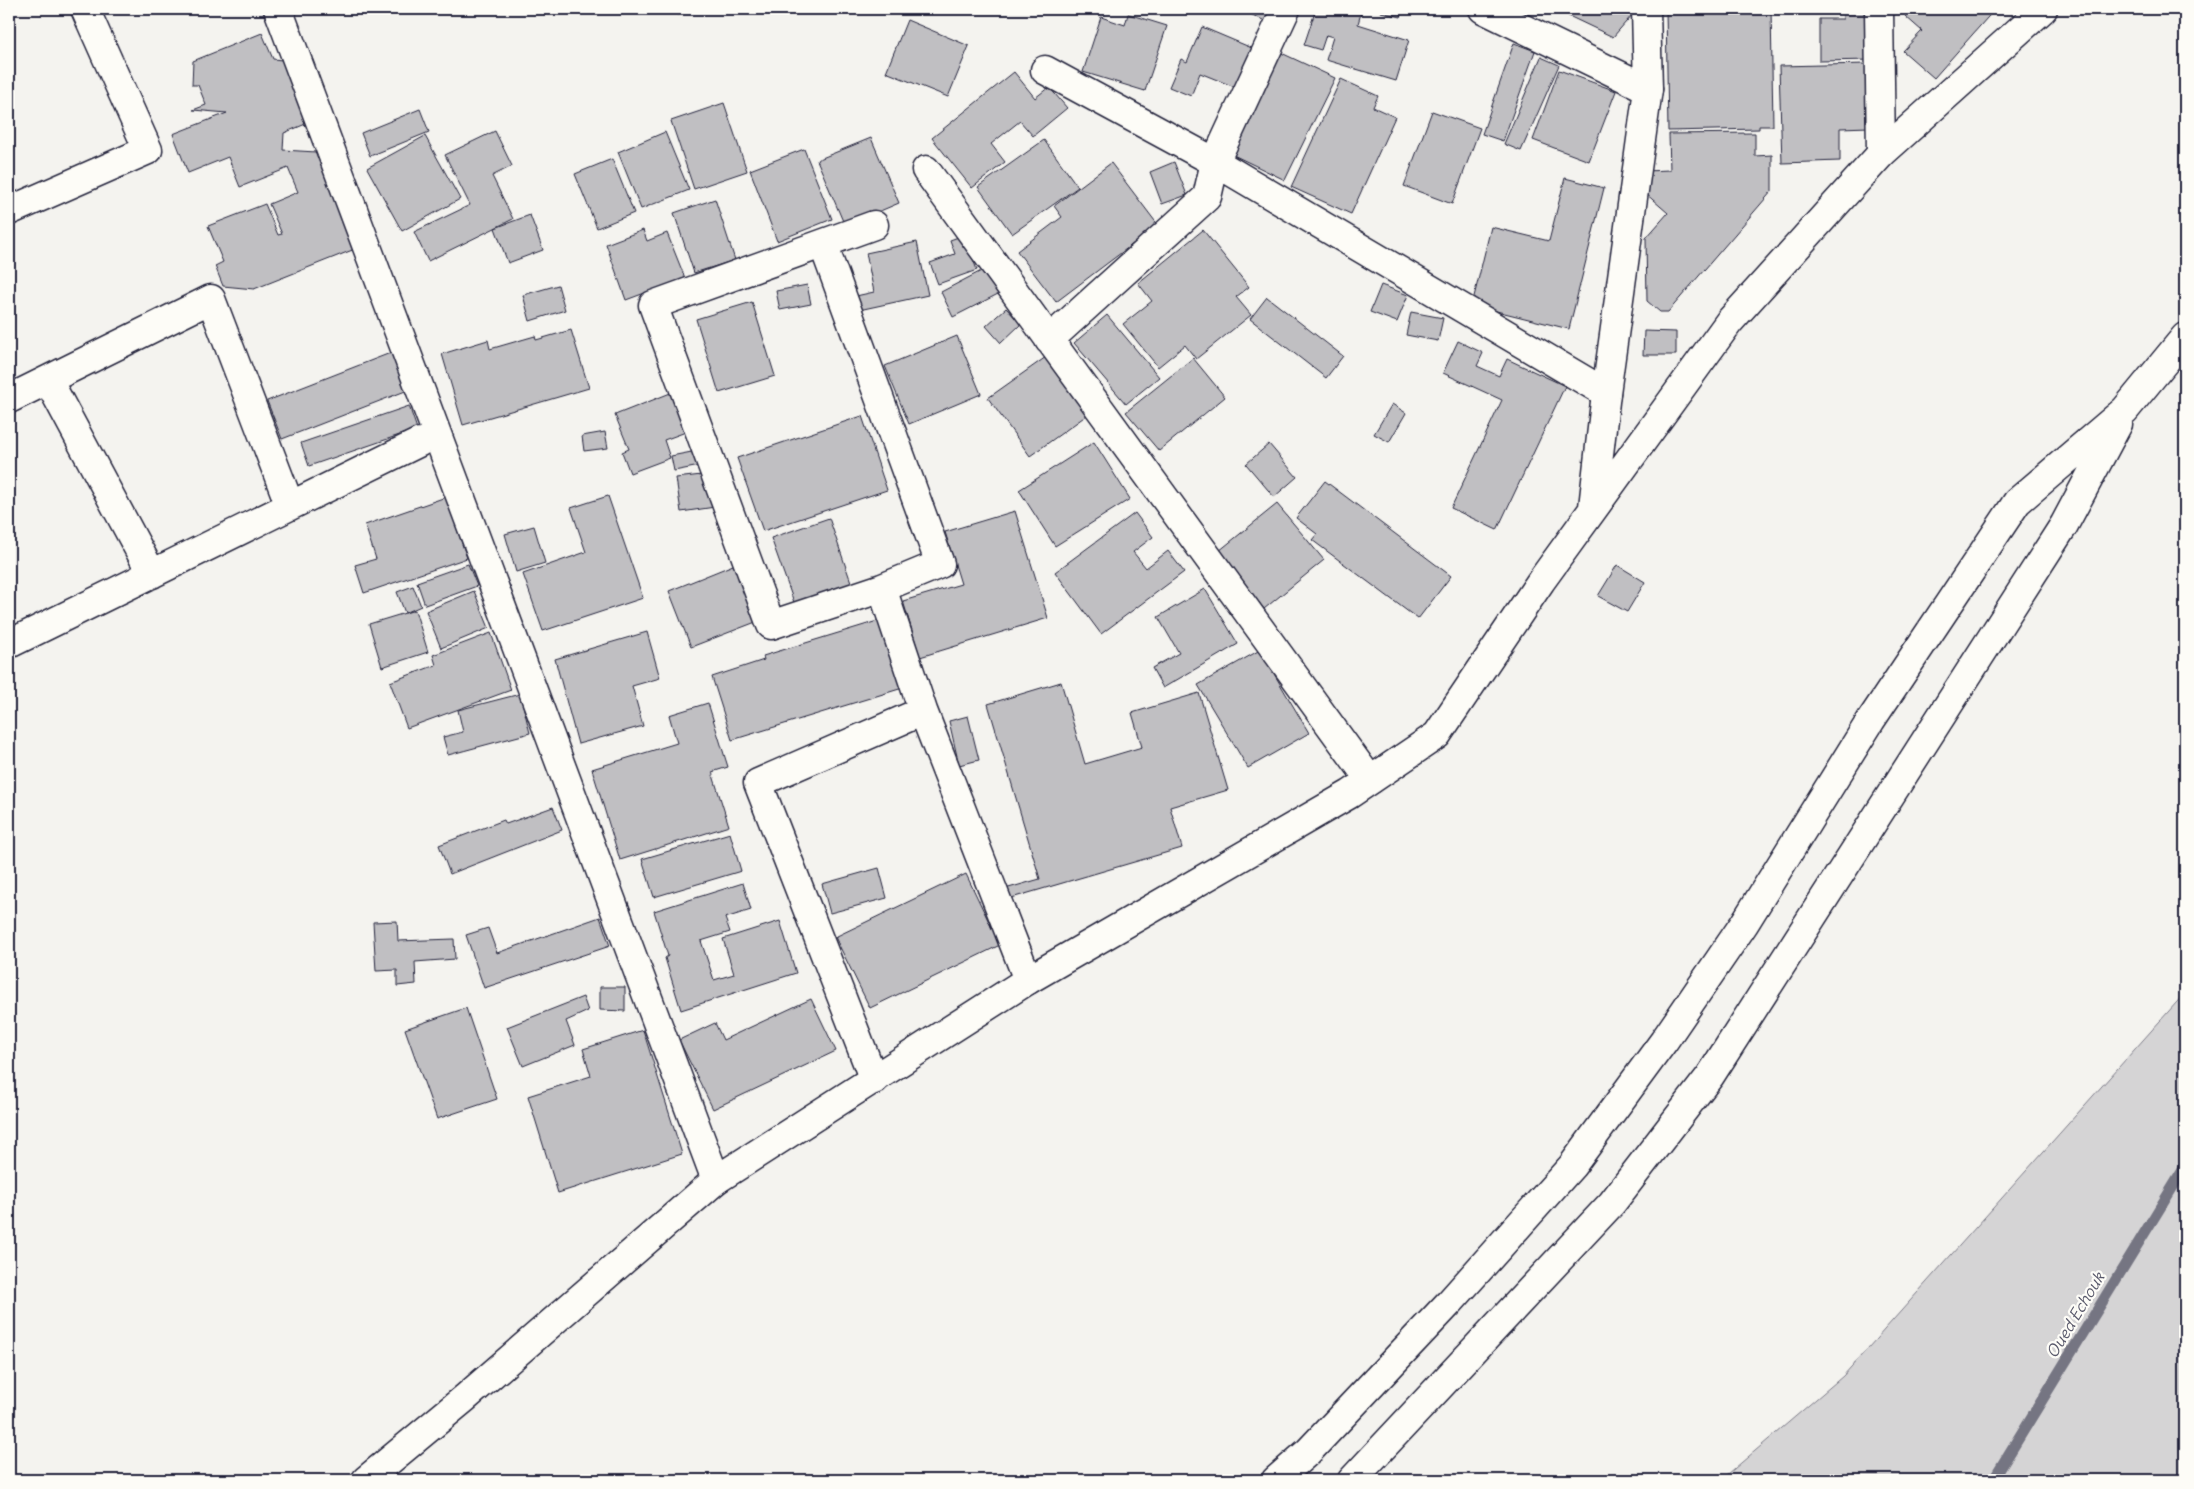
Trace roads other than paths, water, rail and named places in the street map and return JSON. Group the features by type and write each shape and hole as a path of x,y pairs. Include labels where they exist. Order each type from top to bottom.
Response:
{"street":[{"path":"9,211 148,150 85,9"},
{"path":"1049,340 1207,197 1215,162 1286,9"},
{"path":"1483,9 1648,89"},
{"path":"1593,509 1606,393 1648,89 1646,9"},
{"path":"1879,9 1881,154"},
{"path":"366,1480 464,1398 716,1180 1028,980 1208,877 1370,780 1436,736 1541,581 1729,322 1881,154 2043,9"},
{"path":"282,10 716,1180"},
{"path":"1045,70 1215,162 1606,393"},
{"path":"926,170 1370,780"},
{"path":"823,244 940,564 882,588 771,625 653,305 874,225"},
{"path":"9,399 211,299 290,506"},
{"path":"1276,1480 1308,1452 1437,1316 1572,1166 1664,1040 1744,924 1871,720 2017,502 2125,410 2185,336"},
{"path":"48,380 152,574"},
{"path":"1352,1480 1612,1203 1710,1076 2064,526 2125,410"},
{"path":"9,644 420,442"},
{"path":"882,588 924,711 1028,980"},
{"path":"874,1080 758,783 924,711"}],"waterway":[{"name":"Oued Echouk","path":"1993,1480 2185,1167"}]}
